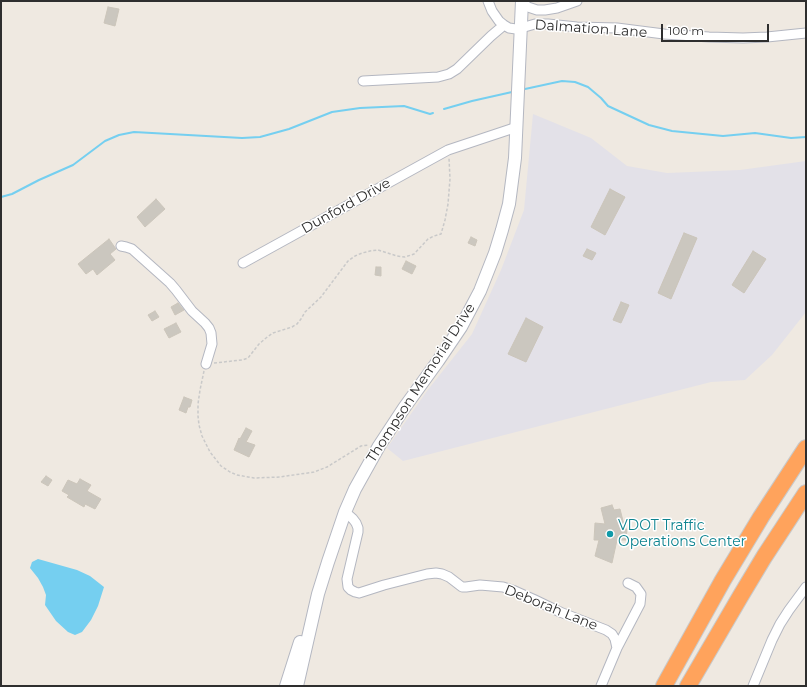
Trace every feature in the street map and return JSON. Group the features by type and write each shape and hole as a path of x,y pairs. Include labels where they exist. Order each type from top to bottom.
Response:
{"highway":[{"path":"664,686 727,573 806,448"},
{"path":"688,686 764,557 806,493"}],"main road":[{"name":"Thompson Memorial Drive","path":"297,686 318,594 345,512 379,446 461,327 480,291 495,253 508,204 515,158 522,2"},
{"name":"Thompson Memorial Drive","path":"286,686 309,614 318,594"}],"street":[{"path":"488,1 492,11 499,21 509,28 521,28"},
{"path":"522,2 528,7 545,10 557,8 577,1"},
{"name":"Dalmation Lane","path":"521,28 535,24 548,24 577,27 617,28 664,34 743,38 806,33"},
{"path":"363,82 438,77 449,74 458,69 490,36 504,25"},
{"name":"Dunford Drive","path":"243,263 448,150 517,127"},
{"path":"121,246 126,246 132,249 170,283 192,311 209,328 212,344 206,364"},
{"name":"Deborah Lane","path":"345,512 353,519 358,528 347,579 348,587 351,590 359,593 427,574 442,574 449,577 462,587 480,585 503,588 527,596 560,612 606,630 612,634 617,648"},
{"path":"601,686 617,648 640,604 641,594 636,587 628,583"},
{"path":"753,686 780,624 806,587"}],"path":[{"path":"379,446 361,446 323,469 296,476 280,478 254,478 245,477 230,472 221,466 213,456 202,436 199,425 198,404 202,380 206,364 248,358 259,344 273,333 297,324 306,310 321,298 348,261 355,256 378,250 405,257 414,254 428,239 441,234 450,193 448,150"}],"shaded area":[{"path":"533,114 591,138 627,166 667,173 740,170 806,161 806,312 772,355 745,380 711,382 403,461 387,448 427,391 472,334 501,270 524,210"}],"water":[{"path":"38,559 77,570 90,576 104,587 98,606 91,620 82,632 75,635 68,632 56,621 45,605 46,595 43,587 30,568 32,562"}],"building":[{"path":"108,7 119,9 115,26 104,23"},
{"path":"610,189 625,197 605,235 591,227"},
{"path":"156,199 165,209 145,227 137,217"},
{"path":"684,233 697,238 671,299 658,293"},
{"path":"471,237 477,240 475,246 468,243"},
{"path":"109,239 116,249 110,254 115,260 97,275 93,269 86,274 78,264"},
{"path":"587,249 596,253 592,260 583,256"},
{"path":"753,251 766,259 744,293 732,285"},
{"path":"406,261 416,266 412,274 402,269"},
{"path":"376,267 381,267 381,276 375,275"},
{"path":"621,302 629,305 621,323 613,320"},
{"path":"178,303 184,310 175,315 171,307"},
{"path":"155,311 159,317 152,321 148,315"},
{"path":"526,318 543,327 526,362 508,354"},
{"path":"176,323 181,332 169,338 164,329"},
{"path":"184,397 192,400 186,413 179,410"},
{"path":"246,428 252,431 246,442 255,445 249,457 234,450 239,438 240,439"},
{"path":"46,476 52,480 48,486 41,482"},
{"path":"80,479 91,485 87,491 101,499 95,509 85,504 84,507 67,497 69,495 62,491 68,480 77,484"},
{"name":"VDOT Traffic Operations Center","path":"612,505 614,510 620,509 625,529 627,529 626,540 617,540 612,563 595,556 599,540 594,540 595,523 605,524 601,508"}],"waterway":[{"path":"525,89 562,81 575,82 588,87 608,106 649,125 672,131 723,136 755,133 791,138 806,137"},
{"path":"444,109 512,92"},
{"path":"1,197 12,194 73,165 105,141 119,135 134,132 242,138 260,137 289,129 332,112 360,108 404,106 430,114 433,113"}],"place":[{"name":"VDOT Traffic Operations Center","path":"610,534"}]}
